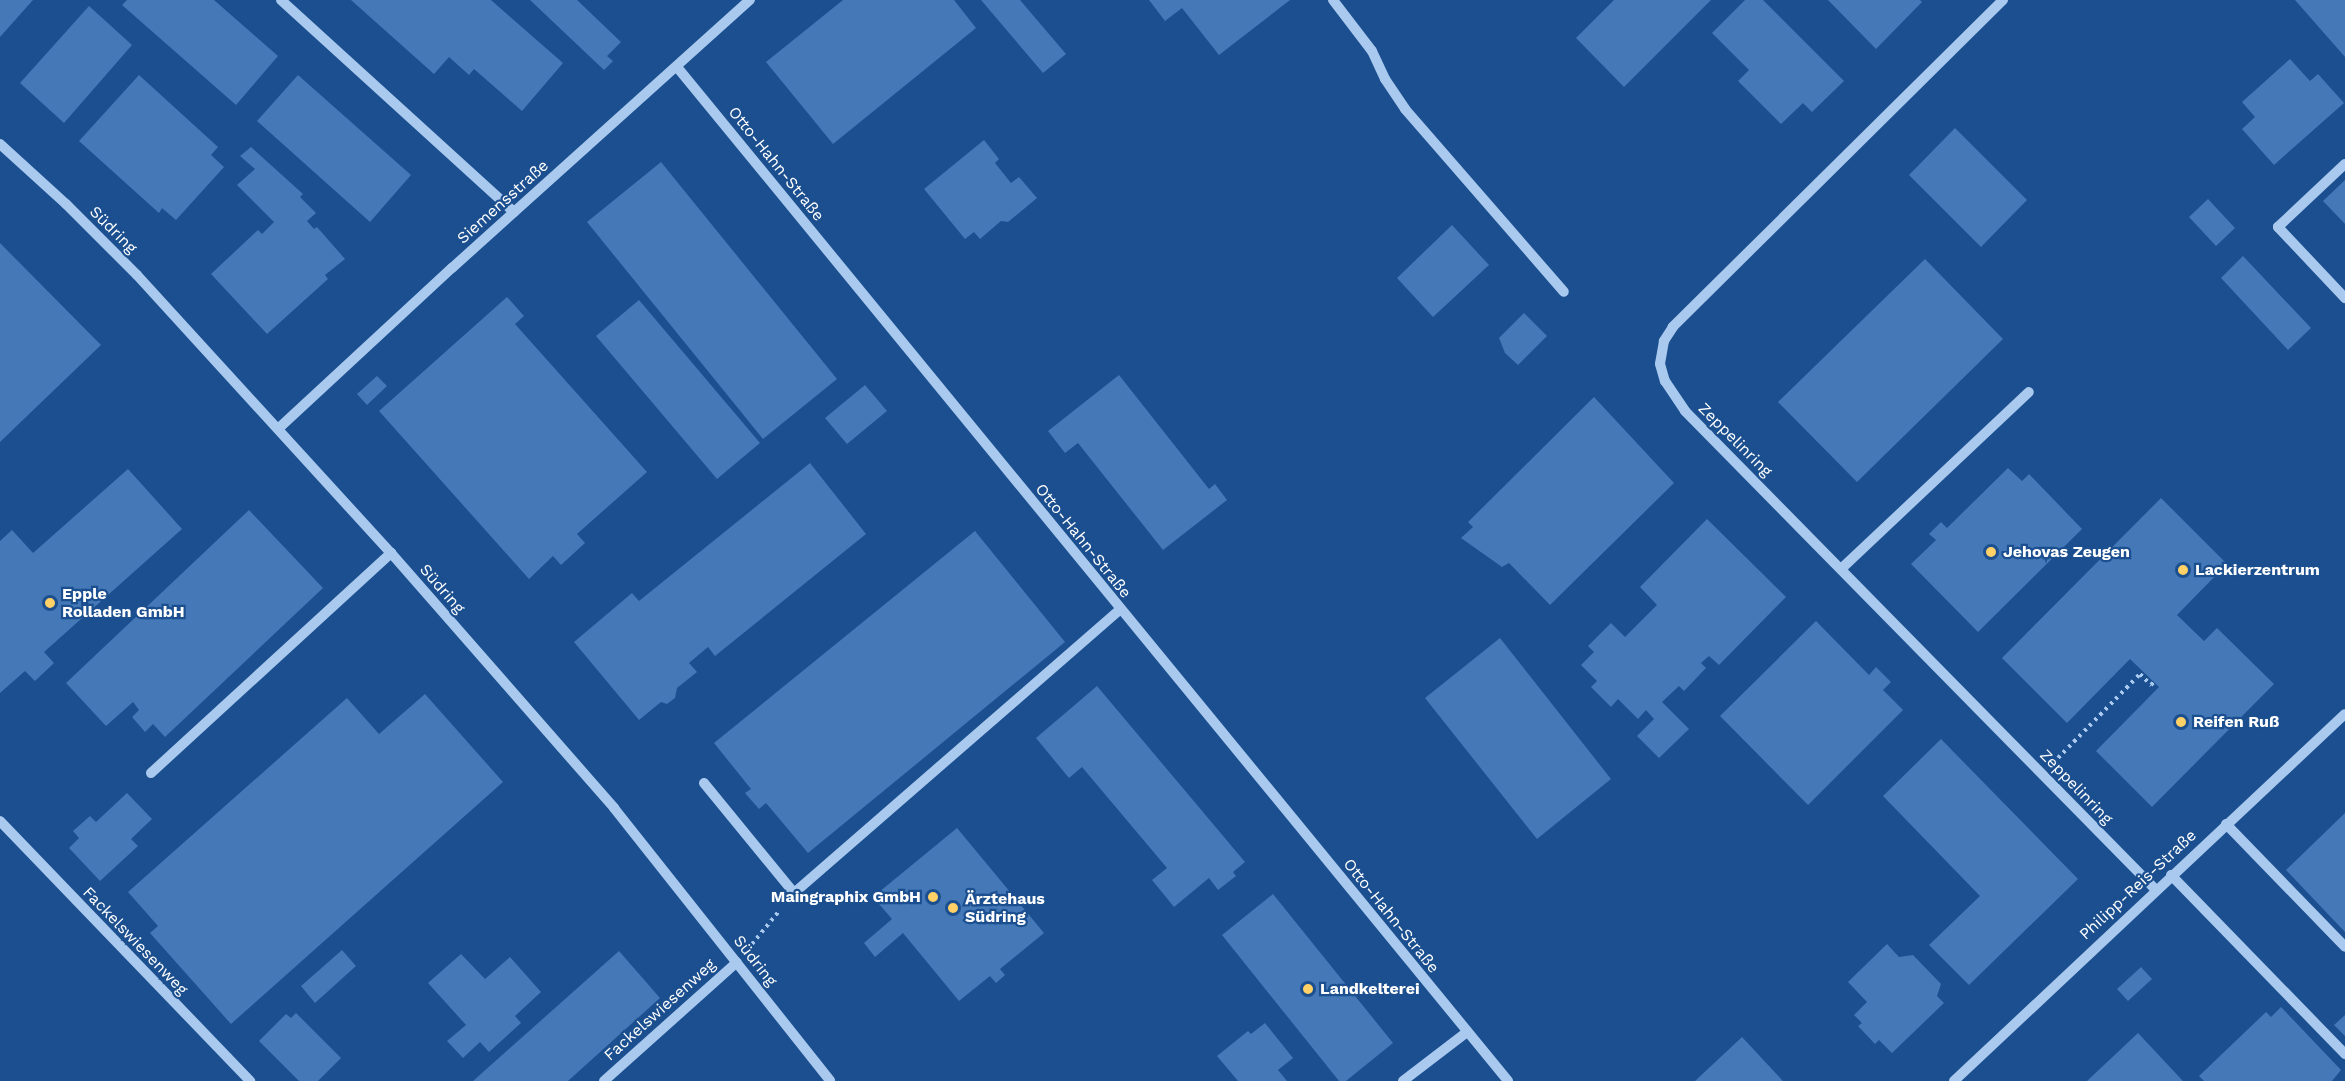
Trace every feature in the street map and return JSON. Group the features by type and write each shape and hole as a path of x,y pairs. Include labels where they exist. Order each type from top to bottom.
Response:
{"street":[{"path":"281,0 514,212"},
{"path":"1333,0 1372,51 1384,79 1405,109 1564,292"},
{"name":"Zeppelinring","path":"2003,0 1673,327 1664,341 1660,364 1665,381 1685,411 2155,889"},
{"name":"Siemensstraße","path":"279,428 514,212 677,67 745,2"},
{"name":"Otto-Hahn-Straße","path":"677,67 1508,1081"},
{"name":"Südring","path":"0,144 66,204 137,275 391,553 614,808 830,1081"},
{"path":"2345,165 2278,227 2345,298"},
{"path":"1841,569 2029,392"},
{"path":"151,773 391,553"},
{"path":"704,783 794,893 1120,610"},
{"name":"Philipp-Reis-Straße","path":"1954,1081 2155,889 2345,714"},
{"name":"Fackelswiesenweg","path":"0,821 250,1081"},
{"path":"2226,824 2345,948"},
{"path":"2171,875 2345,1054"},
{"name":"Fackelswiesenweg","path":"604,1081 737,962"},
{"path":"1403,1081 1467,1032"}],"path":[{"path":"2043,774 2140,674 2151,685 2154,682"},
{"path":"737,962 794,893"}],"building":[{"path":"0,0 33,0 0,37"},
{"path":"127,0 214,0 278,56 236,105 122,5"},
{"path":"351,0 491,0 563,63 522,111 474,69 469,75 449,57 434,74"},
{"path":"530,0 577,0 621,42 607,56 613,61 604,70"},
{"path":"843,0 954,0 976,28 833,144 766,62"},
{"path":"981,0 1020,0 1066,54 1043,73"},
{"path":"1149,0 1290,0 1219,55 1182,8 1165,21"},
{"path":"1614,0 1711,0 1624,87 1576,38"},
{"path":"1745,0 1763,0 1844,81 1812,112 1803,103 1781,124 1738,81 1749,70 1712,33"},
{"path":"1828,0 1920,0 1922,2 1876,49"},
{"path":"2295,0 2345,0 2345,57"},
{"path":"89,6 132,45 64,123 20,83"},
{"path":"2290,59 2310,81 2318,74 2344,103 2274,165 2242,129 2255,117 2242,102"},
{"path":"139,75 218,147 211,155 224,167 176,220 162,208 159,213 79,141"},
{"path":"298,75 411,175 370,222 257,121"},
{"path":"1955,128 2027,200 1981,247 1909,175"},
{"path":"984,140 999,159 995,163 1011,183 1019,177 1037,198 1008,222 1001,221 980,239 974,232 965,239 924,189"},
{"path":"251,147 303,194 300,197 316,213 307,221 314,229 317,227 345,259 325,275 328,279 267,334 211,274 258,230 262,234 274,222 237,185 255,169 240,156"},
{"path":"661,162 837,379 763,439 587,222"},
{"path":"2345,180 2345,224 2323,201"},
{"path":"2208,199 2235,228 2216,246 2189,217"},
{"path":"1452,225 1489,265 1433,317 1397,278"},
{"path":"0,243 101,345 0,442"},
{"path":"2243,256 2311,328 2288,350 2221,278"},
{"path":"1925,259 2003,339 1857,482 1778,402"},
{"path":"507,297 524,316 515,324 647,472 577,534 585,543 561,565 553,556 529,579 379,411"},
{"path":"639,300 760,443 717,479 596,336"},
{"path":"1524,313 1547,336 1518,365 1505,353 1499,338"},
{"path":"1119,375 1209,489 1215,484 1227,500 1163,550 1078,443 1065,453 1048,431"},
{"path":"377,376 387,386 367,405 357,394"},
{"path":"865,385 887,411 847,444 825,418"},
{"path":"1594,397 1674,483 1550,605 1509,563 1502,567 1461,538 1473,527 1468,522"},
{"path":"810,463 866,534 715,656 708,647 689,663 697,672 677,688 675,698 667,704 661,702 639,720 574,642 632,593 639,601"},
{"name":"Jehovas Zeugen","path":"2008,468 2022,481 2029,474 2082,529 1978,632 1911,564 1936,540 1929,534 1941,522 1947,528"},
{"name":"Epple Rolladen GmbH","path":"128,469 182,529 44,652 54,663 35,681 25,671 0,693 0,541 12,530 33,553"},
{"path":"2161,498 2227,564 2177,615 2204,641 2217,628 2274,684 2152,807 2096,751 2159,687 2130,659 2067,723 2002,658"},
{"path":"249,510 323,588 165,737 153,724 145,732 132,717 139,710 133,702 106,726 66,683"},
{"path":"1707,519 1786,597 1719,665 1709,656 1701,663 1706,668 1684,691 1679,686 1662,702 1689,729 1659,758 1637,736 1654,719 1646,710 1638,719 1618,699 1611,707 1591,687 1597,681 1581,665 1594,652 1588,646 1611,623 1625,637 1657,605 1640,587"},
{"path":"975,531 1065,642 808,853 766,803 759,809 745,793 751,789 714,743"},
{"path":"1816,621 1869,675 1876,667 1891,682 1883,690 1903,710 1808,805 1720,716"},
{"path":"1500,638 1611,779 1537,839 1425,698"},
{"path":"1097,686 1245,862 1233,872 1236,876 1218,890 1209,878 1174,907 1152,880 1167,868 1082,767 1069,778 1036,738"},
{"path":"425,694 503,782 231,1024 150,933 158,926 128,892 347,698 379,734"},
{"path":"1941,739 2078,879 1969,985 1929,945 1980,896 1883,796"},
{"path":"127,793 152,819 131,839 138,846 100,881 69,848 79,838 73,831 90,816 96,822"},
{"path":"2345,813 2345,932 2286,870"},
{"name":"Ärztehaus Südring","path":"957,828 1044,933 1000,969 1005,975 996,983 990,976 959,1001 903,933 875,957 864,943 892,919 873,897"},
{"name":"Landkelterei","path":"1273,894 1393,1043 1346,1081 1339,1081 1222,935"},
{"path":"1887,944 1899,957 1913,955 1941,984 1937,996 1944,1003 1892,1053 1879,1040 1875,1044 1858,1026 1862,1023 1854,1015 1867,1002 1848,982"},
{"path":"342,950 356,966 315,1003 301,986"},
{"path":"619,951 660,998 568,1081 473,1081"},
{"path":"461,954 485,979 510,957 541,992 515,1016 521,1023 489,1052 480,1042 463,1058 447,1041 466,1025 428,983"},
{"path":"2141,967 2152,979 2128,1001 2117,989"},
{"path":"2281,1007 2341,1070 2332,1081 2204,1081 2199,1076 2266,1012 2271,1017"},
{"path":"296,1013 341,1058 318,1081 299,1081 259,1041 286,1014 291,1018"},
{"path":"2345,1015 2345,1036 2334,1025"},
{"path":"1265,1023 1293,1058 1278,1070 1287,1081 1238,1081 1217,1056 1248,1031 1251,1034"},
{"path":"2138,1033 2183,1081 2087,1081"},
{"path":"1742,1037 1783,1081 1695,1081"}],"place":[{"name":"Jehovas Zeugen","path":"1991,552"},
{"name":"Lackierzentrum","path":"2183,570"},
{"name":"Epple Rolladen GmbH","path":"50,603"},
{"name":"Reifen Ruß","path":"2181,722"},
{"name":"Maingraphix GmbH","path":"933,897"},
{"name":"Ärztehaus Südring","path":"953,908"},
{"name":"Landkelterei","path":"1308,989"}]}
